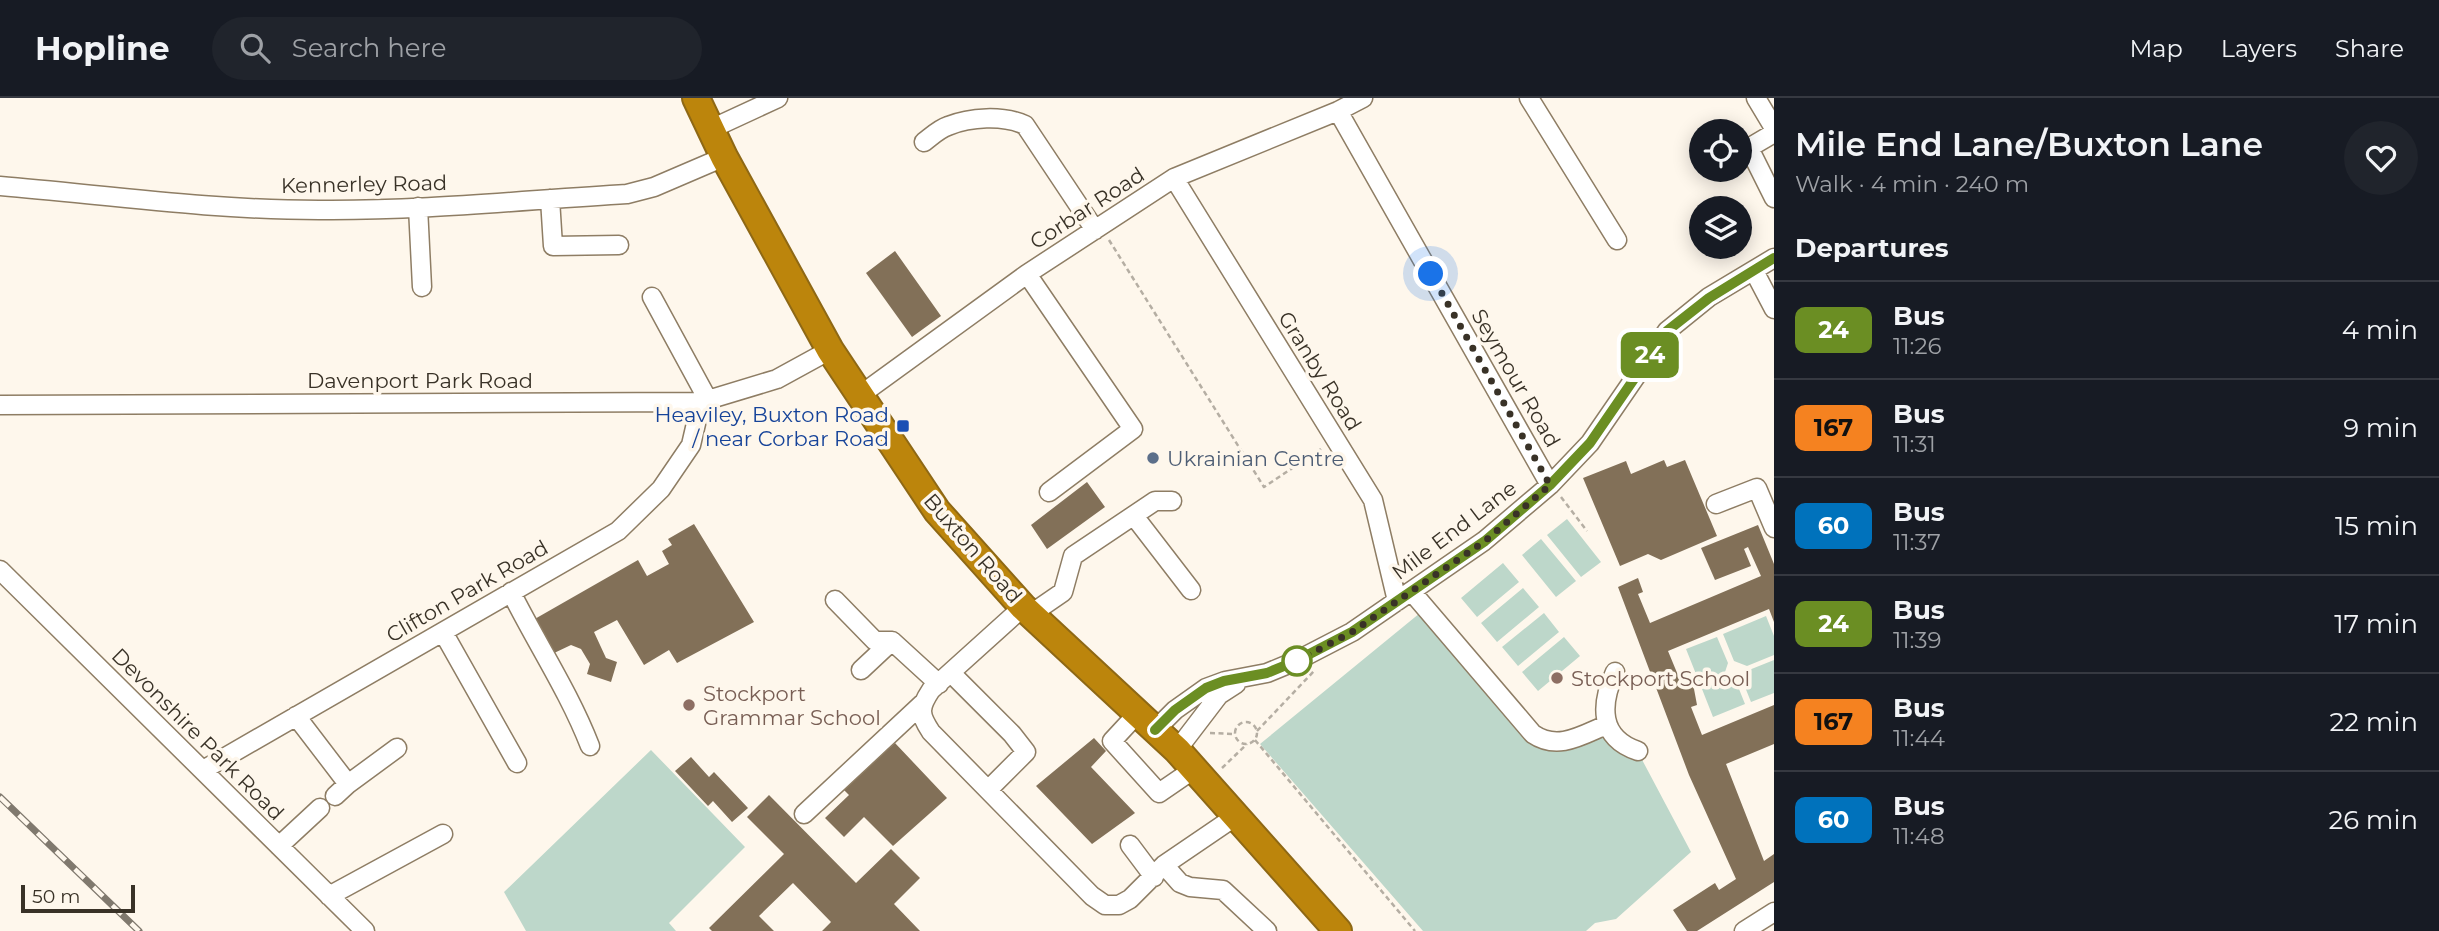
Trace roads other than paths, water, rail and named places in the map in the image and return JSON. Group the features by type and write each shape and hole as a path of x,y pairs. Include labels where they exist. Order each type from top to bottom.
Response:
{"highway":[{"name":"Buxton Road","path":"696,98 723,157 830,350 937,511 1027,610 1192,767 1338,931"}],"street":[{"path":"711,129 740,113 778,98"},
{"name":"Corbar Road","path":"859,396 1027,274 1174,177 1338,111 1363,98"},
{"path":"1529,98 1617,240"},
{"path":"1756,98 1774,130 1752,146 1752,153 1774,198"},
{"name":"Seymour Road","path":"1338,111 1550,485"},
{"path":"924,142 946,126 970,120 1012,118 1025,125 1098,228"},
{"name":"Kennerley Road","path":"0,186 249,208 320,210 418,207 641,191 723,157"},
{"name":"Granby Road","path":"1174,177 1373,500 1404,596"},
{"path":"550,199 553,246 619,245"},
{"path":"418,207 422,287"},
{"name":"Mile End Lane","path":"1244,678 1219,695 1192,767 1159,793 1112,741 1175,710 1206,688 1224,681 1267,673 1352,632 1485,541 1550,485 1590,443 1667,331 1709,298 1774,258"},
{"path":"1754,271 1774,309"},
{"path":"1027,274 1133,429 1049,492"},
{"path":"652,297 705,401"},
{"name":"Davenport Park Road","path":"0,405 705,401 777,379 830,350"},
{"name":"Clifton Park Road","path":"203,770 618,531 661,489 691,445 705,401"},
{"path":"1716,504 1757,488 1774,528"},
{"path":"804,814 922,704 945,678 1027,610 1063,592 1073,556 1155,501 1172,501"},
{"path":"1134,516 1191,590"},
{"name":"Devonshire Park Road","path":"0,570 365,931"},
{"path":"511,592 528,627 575,707 590,746"},
{"path":"1404,596 1532,734 1541,740 1562,743 1606,725"},
{"path":"835,600 875,641 892,641 945,678 1012,734 1026,752 988,790"},
{"path":"443,632 517,763"},
{"path":"861,670 892,641"},
{"path":"1615,672 1606,703 1606,725 1619,742 1638,751"},
{"path":"922,704 922,719 931,732 1092,896 1105,905 1119,905 1130,899 1159,871 1236,816"},
{"path":"296,716 341,790 397,748"},
{"path":"279,846 320,808"},
{"path":"330,896 443,834"},
{"path":"1130,845 1159,871 1180,883 1190,887 1223,890 1267,931"},
{"path":"1744,931 1774,912"}],"railway":[{"path":"0,797 139,931"}],"place":[{"name":"Heaviley, Buxton Road / near Corbar Road","path":"903,426"},
{"name":"Ukrainian Centre","path":"1153,458"},
{"name":"Stockport School","path":"1557,678"},
{"name":"Stockport Grammar School","path":"689,705"}]}
